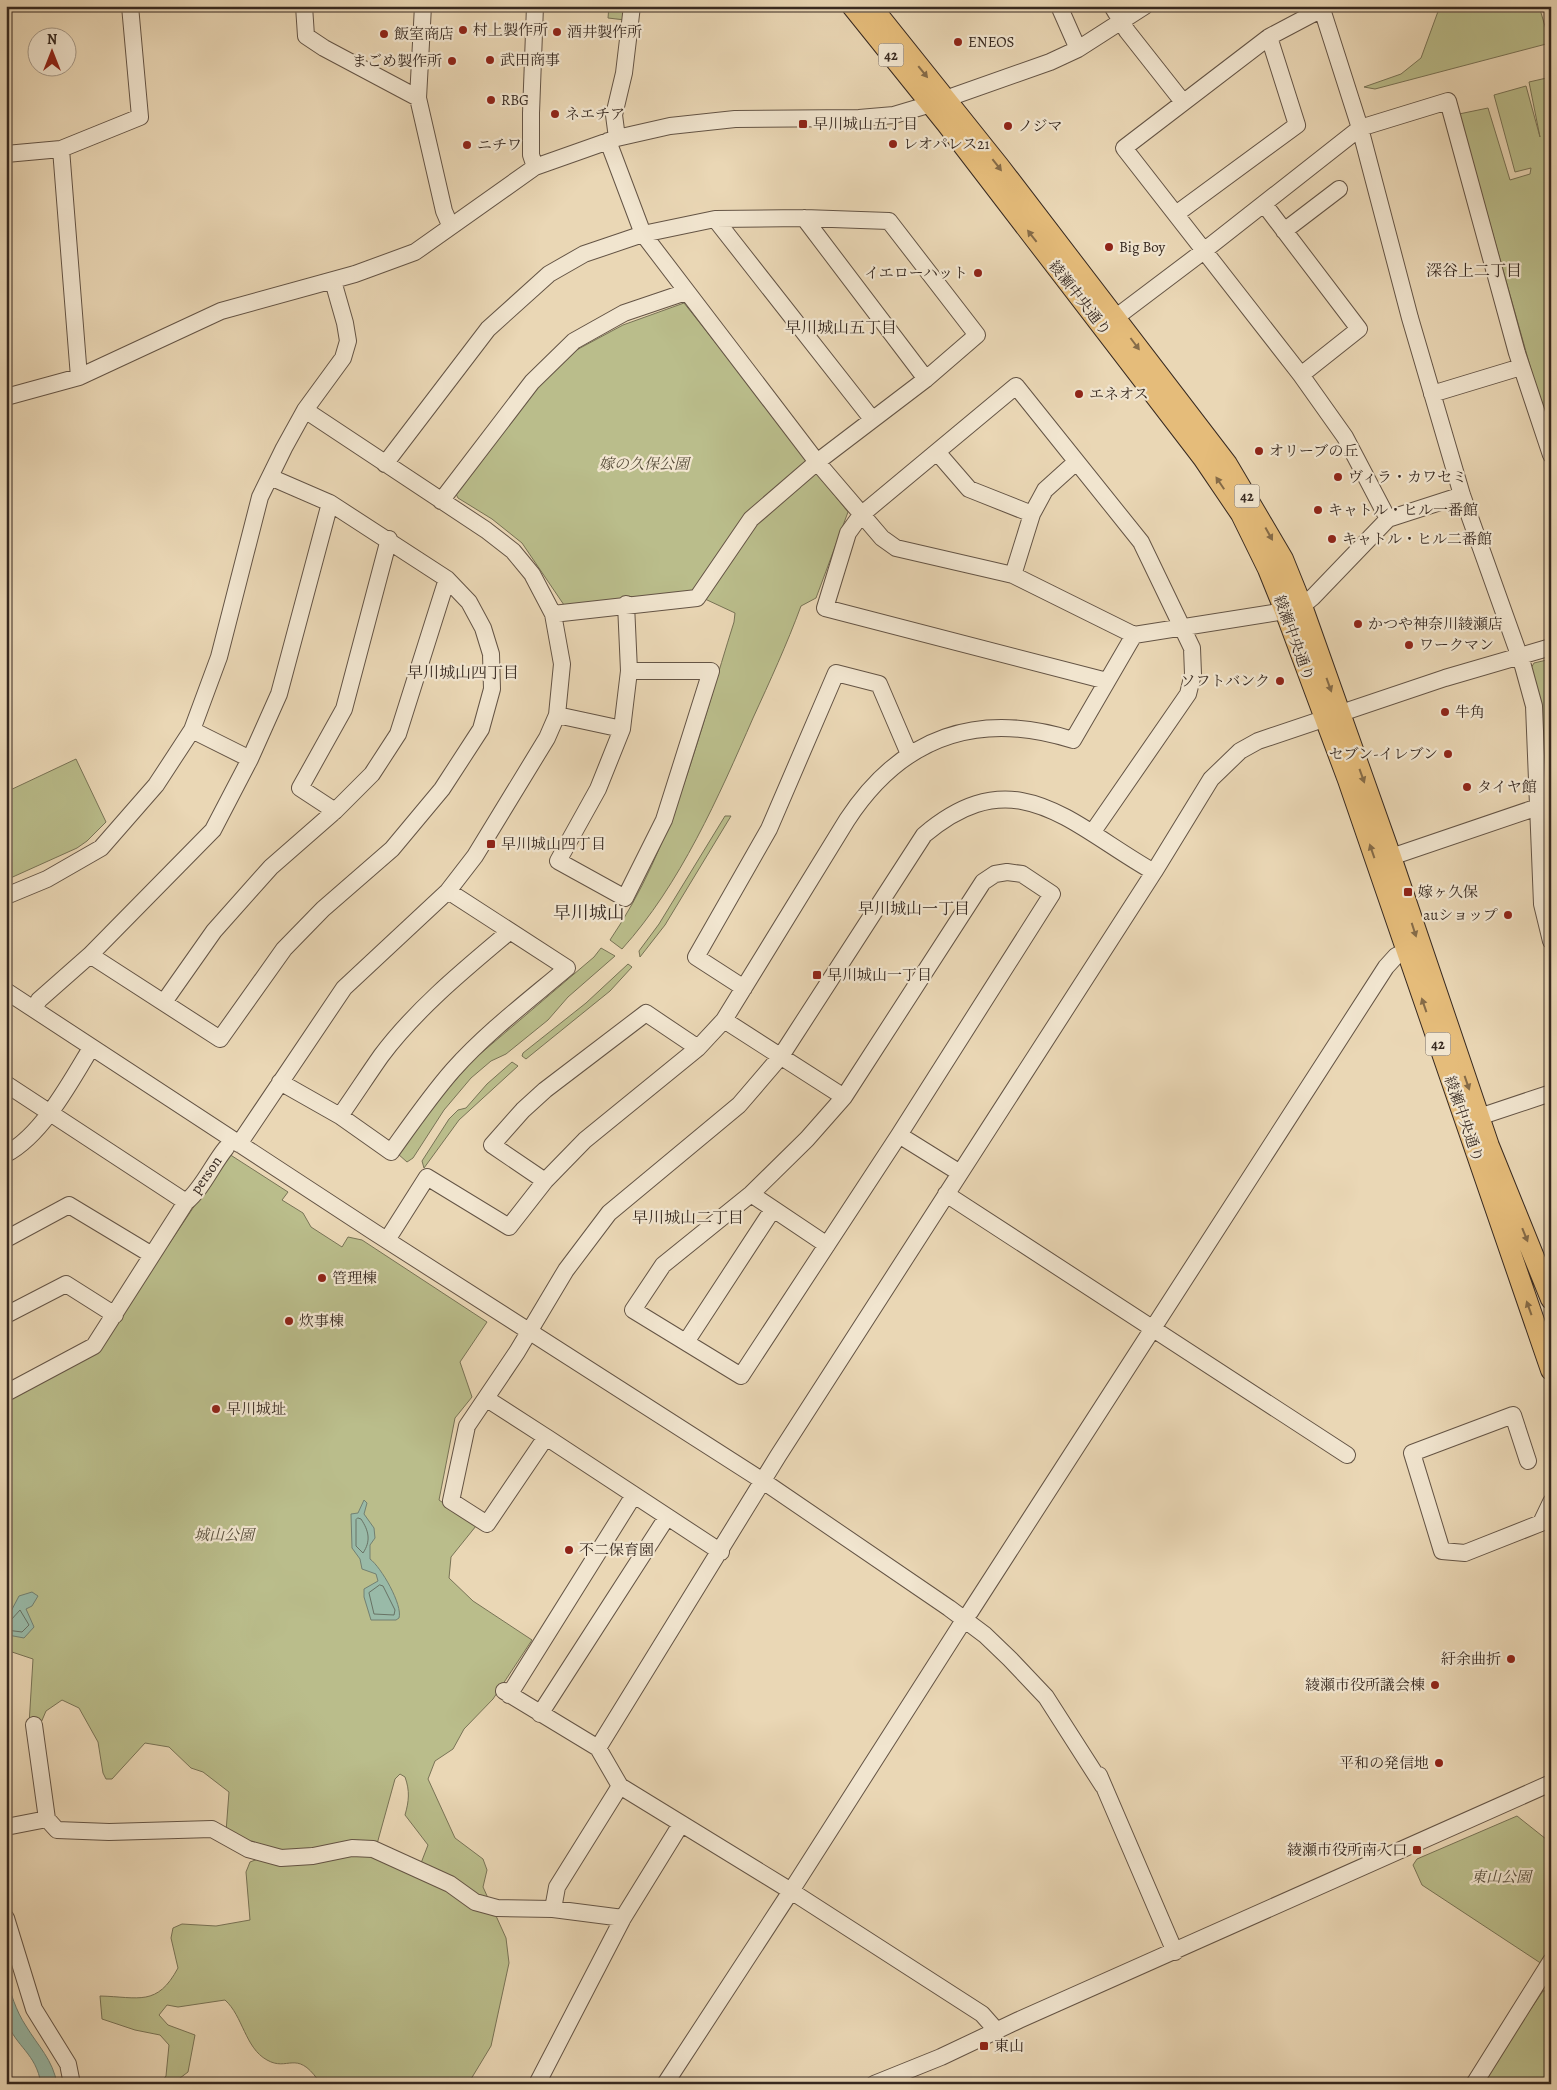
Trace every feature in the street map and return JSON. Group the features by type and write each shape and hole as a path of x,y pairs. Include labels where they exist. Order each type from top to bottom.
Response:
{"main road":[{"name":"綾瀬中央通り","path":"852,6 938,102"},
{"name":"綾瀬中央通り","path":"871,6 938,102 1098,307 1227,464 1283,560 1294,609 1331,716 1391,857 1489,1146 1551,1299"},
{"name":"綾瀬中央通り","path":"1331,716 1348,780 1551,1370"}],"street":[{"path":"6,154 61,149 140,117 130,6"},
{"path":"304,6 306,36 324,48 418,98"},
{"path":"423,6 418,98 444,211 450,225"},
{"path":"535,6 531,155 535,167"},
{"path":"632,6 624,73 614,115 612,140 643,234 816,462 882,538 896,548 1013,575 1134,635 1185,629 1294,609 1313,598 1388,519 1462,495"},
{"path":"1059,6 1078,48"},
{"path":"1112,6 1121,23 1183,102"},
{"path":"6,397 79,377 221,312 333,281 415,252 450,225 535,167 612,140 670,126 735,118 859,118 894,114 938,102 1050,62 1121,23 1145,6"},
{"path":"1388,519 1345,437 1301,374 1124,148 1269,37 1322,8 1360,128 1432,394 1462,495 1519,655 1534,706 1542,904 1551,941"},
{"path":"1179,218 1297,125 1269,37"},
{"path":"1098,307 1202,246 1264,204 1360,128 1448,100 1521,366 1547,428 1551,455"},
{"path":"61,149 79,377"},
{"path":"1284,231 1339,189"},
{"path":"1264,204 1359,330 1301,374"},
{"path":"385,464 488,328 549,274 584,254 643,234 716,219 804,218 889,221 977,335 926,378 816,462 751,519 697,598 626,604 553,614"},
{"path":"804,218 926,378"},
{"path":"716,219 872,419"},
{"path":"6,896 47,880 101,848 156,785 192,730 219,657 260,497 305,410 343,358 348,342 345,323 333,281"},
{"path":"442,501 532,382 574,341 624,313 686,292"},
{"path":"1432,394 1521,366"},
{"path":"1092,834 1188,694 1193,674 1192,648 1185,629 1140,542 1016,386 861,515 848,533 825,608 1106,681"},
{"name":"person","path":"6,1393 94,1346 186,1202 203,1182 211,1166 232,1146 280,1082 344,988 448,891 480,848 547,738 557,715 562,664 553,614 532,574 513,552 486,530 305,410"},
{"path":"937,452 969,489 1032,514"},
{"path":"1013,575 1032,514 1045,490 1076,462"},
{"path":"90,955 220,1039 284,949 323,909 392,849 442,789 482,729 492,689 491,654 483,628 469,602 446,579 389,539 330,503 270,477"},
{"path":"34,1009 39,1000 90,955 213,830 250,759 279,694 330,503"},
{"path":"335,811 300,788 344,709 389,539"},
{"path":"164,1002 214,931 264,874 335,811 372,774 398,734 446,579"},
{"path":"626,604 629,671 622,729 598,789 558,862 625,898 664,820 711,671 629,671"},
{"path":"388,1240 426,1177 509,1227 545,1181 585,1140 698,1048 724,1020 863,796 879,778 909,754 937,740 967,731 1004,728 1042,730 1074,740 1134,635"},
{"path":"598,1748 721,1552 763,1481 1154,872 1211,779 1224,764 1240,751 1258,741 1519,655 1551,647"},
{"path":"744,988 696,956 769,829 836,673 879,684 909,754"},
{"path":"557,715 622,729"},
{"path":"192,730 250,759"},
{"path":"546,1437 487,1524 451,1500 467,1426 487,1399 566,1270 609,1212 739,1105 780,1056 924,836 942,820 960,810 993,800 1019,799 1038,803 1058,812 1154,872"},
{"path":"1391,857 1538,807"},
{"path":"1007,872 1022,874 1052,894 899,1136 742,1376 633,1310 663,1265 751,1194 807,1140 844,1097 983,882 995,874 1007,872"},
{"path":"280,1082 340,1116 392,1152 424,1105 454,1069 493,1030 567,968 448,891"},
{"path":"340,1116 382,1055 427,1006 456,976 509,932"},
{"path":"665,2084 1386,967 1396,956 1406,950"},
{"path":"6,991 232,1146 388,1240 863,1547 910,1572 967,1616 1015,1649 1054,1690 1082,1734 1175,1952"},
{"path":"545,1181 492,1145 523,1110 545,1090 646,1013 698,1048"},
{"path":"724,1020 844,1097"},
{"path":"6,1154 20,1147 49,1112 91,1048"},
{"path":"6,1084 186,1202"},
{"path":"1488,1114 1551,1093"},
{"path":"899,1136 960,1174"},
{"path":"751,1194 827,1245"},
{"path":"946,1194 1347,1455"},
{"path":"6,1239 69,1205 152,1255"},
{"path":"686,1342 772,1209"},
{"path":"6,1315 66,1284 115,1315"},
{"path":"487,1399 721,1552"},
{"path":"1528,1461 1513,1415 1412,1452 1442,1551 1465,1553 1541,1523 1551,1502"},
{"path":"634,1495 507,1693 598,1748 620,1786 791,1891 982,2014 997,2031"},
{"path":"540,1714 667,1516"},
{"path":"34,1725 47,1819 57,1830 109,1832 212,1829 248,1849 281,1858 313,1856 352,1848 373,1849 450,1884 476,1902 497,1908 553,1909 623,1918"},
{"path":"874,2084 941,2057 1551,1783"},
{"path":"553,1909 557,1887 620,1786"},
{"path":"6,1827 47,1819"},
{"path":"537,2084 623,1918 681,1824"},
{"path":"6,1918 34,2009 68,2064 72,2084"},
{"path":"1474,2084 1551,1961"}],"green space":[{"path":"609,6 626,6 625,20 608,18"},
{"path":"1440,6 1539,6 1550,43 1375,89 1364,87 1401,74 1421,58"},
{"path":"1551,77 1551,415 1543,412 1459,114 1488,108 1510,180 1530,174 1531,168 1515,172 1494,95 1526,86 1540,137 1529,82"},
{"name":"嫁の久保公園","path":"684,303 806,457 806,464 819,476 848,512 816,598 801,606 740,748 696,839 662,897 622,949 610,940 652,866 668,826 697,745 734,622 735,613 705,599 564,605 522,543 492,519 458,498 455,492 544,377 569,354 623,325"},
{"path":"1551,659 1551,924 1531,668 1534,663"},
{"path":"76,759 106,822 77,848 6,880 6,792"},
{"path":"725,816 731,816 665,925 640,957 639,951 659,924"},
{"path":"601,948 615,956 568,997 548,1020 506,1054 491,1061 471,1078 444,1110 413,1158 407,1162 398,1154 443,1094 473,1060 594,957"},
{"path":"628,964 632,967 610,991 526,1059 522,1056 523,1053 586,1003"},
{"path":"512,1062 518,1066 459,1120 424,1168 422,1161 449,1119 458,1110 466,1108 487,1084"},
{"name":"城山公園","path":"229,1154 288,1192 282,1200 303,1213 311,1227 342,1247 348,1237 362,1240 487,1322 460,1362 472,1397 455,1418 439,1500 476,1526 451,1557 449,1578 473,1601 532,1640 493,1699 464,1729 453,1749 435,1761 428,1779 455,1838 483,1859 487,1870 483,1887 506,1938 509,1963 491,2046 468,2084 316,2084 318,2080 304,2065 298,2063 274,2063 260,2055 249,2040 236,2014 225,2000 178,2007 167,2005 159,2015 168,2025 195,2035 188,2072 172,2084 160,2084 166,2076 169,2045 160,2035 135,2030 102,2019 100,1996 146,1997 162,1989 170,1980 178,1968 171,1938 173,1928 182,1924 216,1926 250,1920 246,1872 250,1862 274,1853 226,1832 229,1792 203,1772 191,1768 169,1747 145,1743 112,1779 106,1779 103,1773 98,1742 79,1708 62,1700 46,1711 40,1725 29,1725 33,1659 6,1650 6,1400 100,1349 165,1246 167,1247","holes":["400,1774 405,1777 408,1787 405,1815 428,1845 416,1876 377,1844 395,1779"]},
{"name":"東山公園","path":"1517,1816 1551,1843 1551,1948 1542,1964 1422,1885 1413,1865 1417,1859"},
{"path":"1551,1990 1551,2084 1494,2084 1484,2078 1543,1991"}],"water":[{"path":"364,1500 367,1503 364,1514 374,1528 375,1538 370,1545 370,1559 385,1578 398,1604 399,1618 396,1620 371,1620 364,1597 364,1589 378,1581 376,1574 362,1569 360,1559 352,1548 351,1514 358,1513"},
{"path":"32,1592 38,1596 32,1606 26,1609 34,1627 24,1638 8,1635 8,1617 19,1596"},
{"path":"6,1975 11,1995 19,2014 49,2060 57,2084 41,2084 35,2065 11,2031 5,2011"}],"place":[{"name":"村上製作所","path":"463,30"},
{"name":"酒井製作所","path":"557,32"},
{"name":"飯室商店","path":"384,34"},
{"name":"ENEOS","path":"958,42"},
{"name":"武田商事","path":"490,60"},
{"name":"まごめ製作所","path":"452,61"},
{"name":"RBG","path":"491,100"},
{"name":"ネエチア","path":"555,114"},
{"name":"早川城山五丁目","path":"803,124"},
{"name":"ノジマ","path":"1008,126"},
{"name":"レオパレス21","path":"893,144"},
{"name":"ニチワ","path":"467,145"},
{"name":"Big Boy","path":"1109,247"},
{"name":"イエローハット","path":"978,273"},
{"name":"エネオス","path":"1079,394"},
{"name":"オリーブの丘","path":"1259,451"},
{"name":"ヴィラ・カワセミ","path":"1338,477"},
{"name":"キャトル・ヒル一番館","path":"1318,510"},
{"name":"キャトル・ヒル二番館","path":"1332,539"},
{"name":"かつや神奈川綾瀬店","path":"1358,624"},
{"name":"ワークマン","path":"1409,645"},
{"name":"ソフトバンク","path":"1280,681"},
{"name":"牛角","path":"1445,712"},
{"name":"セブン-イレブン","path":"1448,754"},
{"name":"タイヤ館","path":"1467,787"},
{"name":"早川城山四丁目","path":"491,844"},
{"name":"嫁ヶ久保","path":"1408,892"},
{"name":"auショップ","path":"1508,915"},
{"name":"早川城山一丁目","path":"817,975"},
{"name":"管理棟","path":"322,1278"},
{"name":"炊事棟","path":"289,1321"},
{"name":"早川城址","path":"216,1409"},
{"name":"不二保育園","path":"569,1550"},
{"name":"紆余曲折","path":"1511,1659"},
{"name":"綾瀬市役所議会棟","path":"1435,1685"},
{"name":"平和の発信地","path":"1439,1763"},
{"name":"綾瀬市役所南入口","path":"1417,1850"},
{"name":"東山","path":"984,2046"}],"district":[{"name":"深谷上二丁目","path":"1474,271"},
{"name":"早川城山五丁目","path":"841,328"},
{"name":"早川城山四丁目","path":"463,673"},
{"name":"早川城山一丁目","path":"914,909"},
{"name":"早川城山","path":"589,913"},
{"name":"早川城山二丁目","path":"688,1218"}]}
